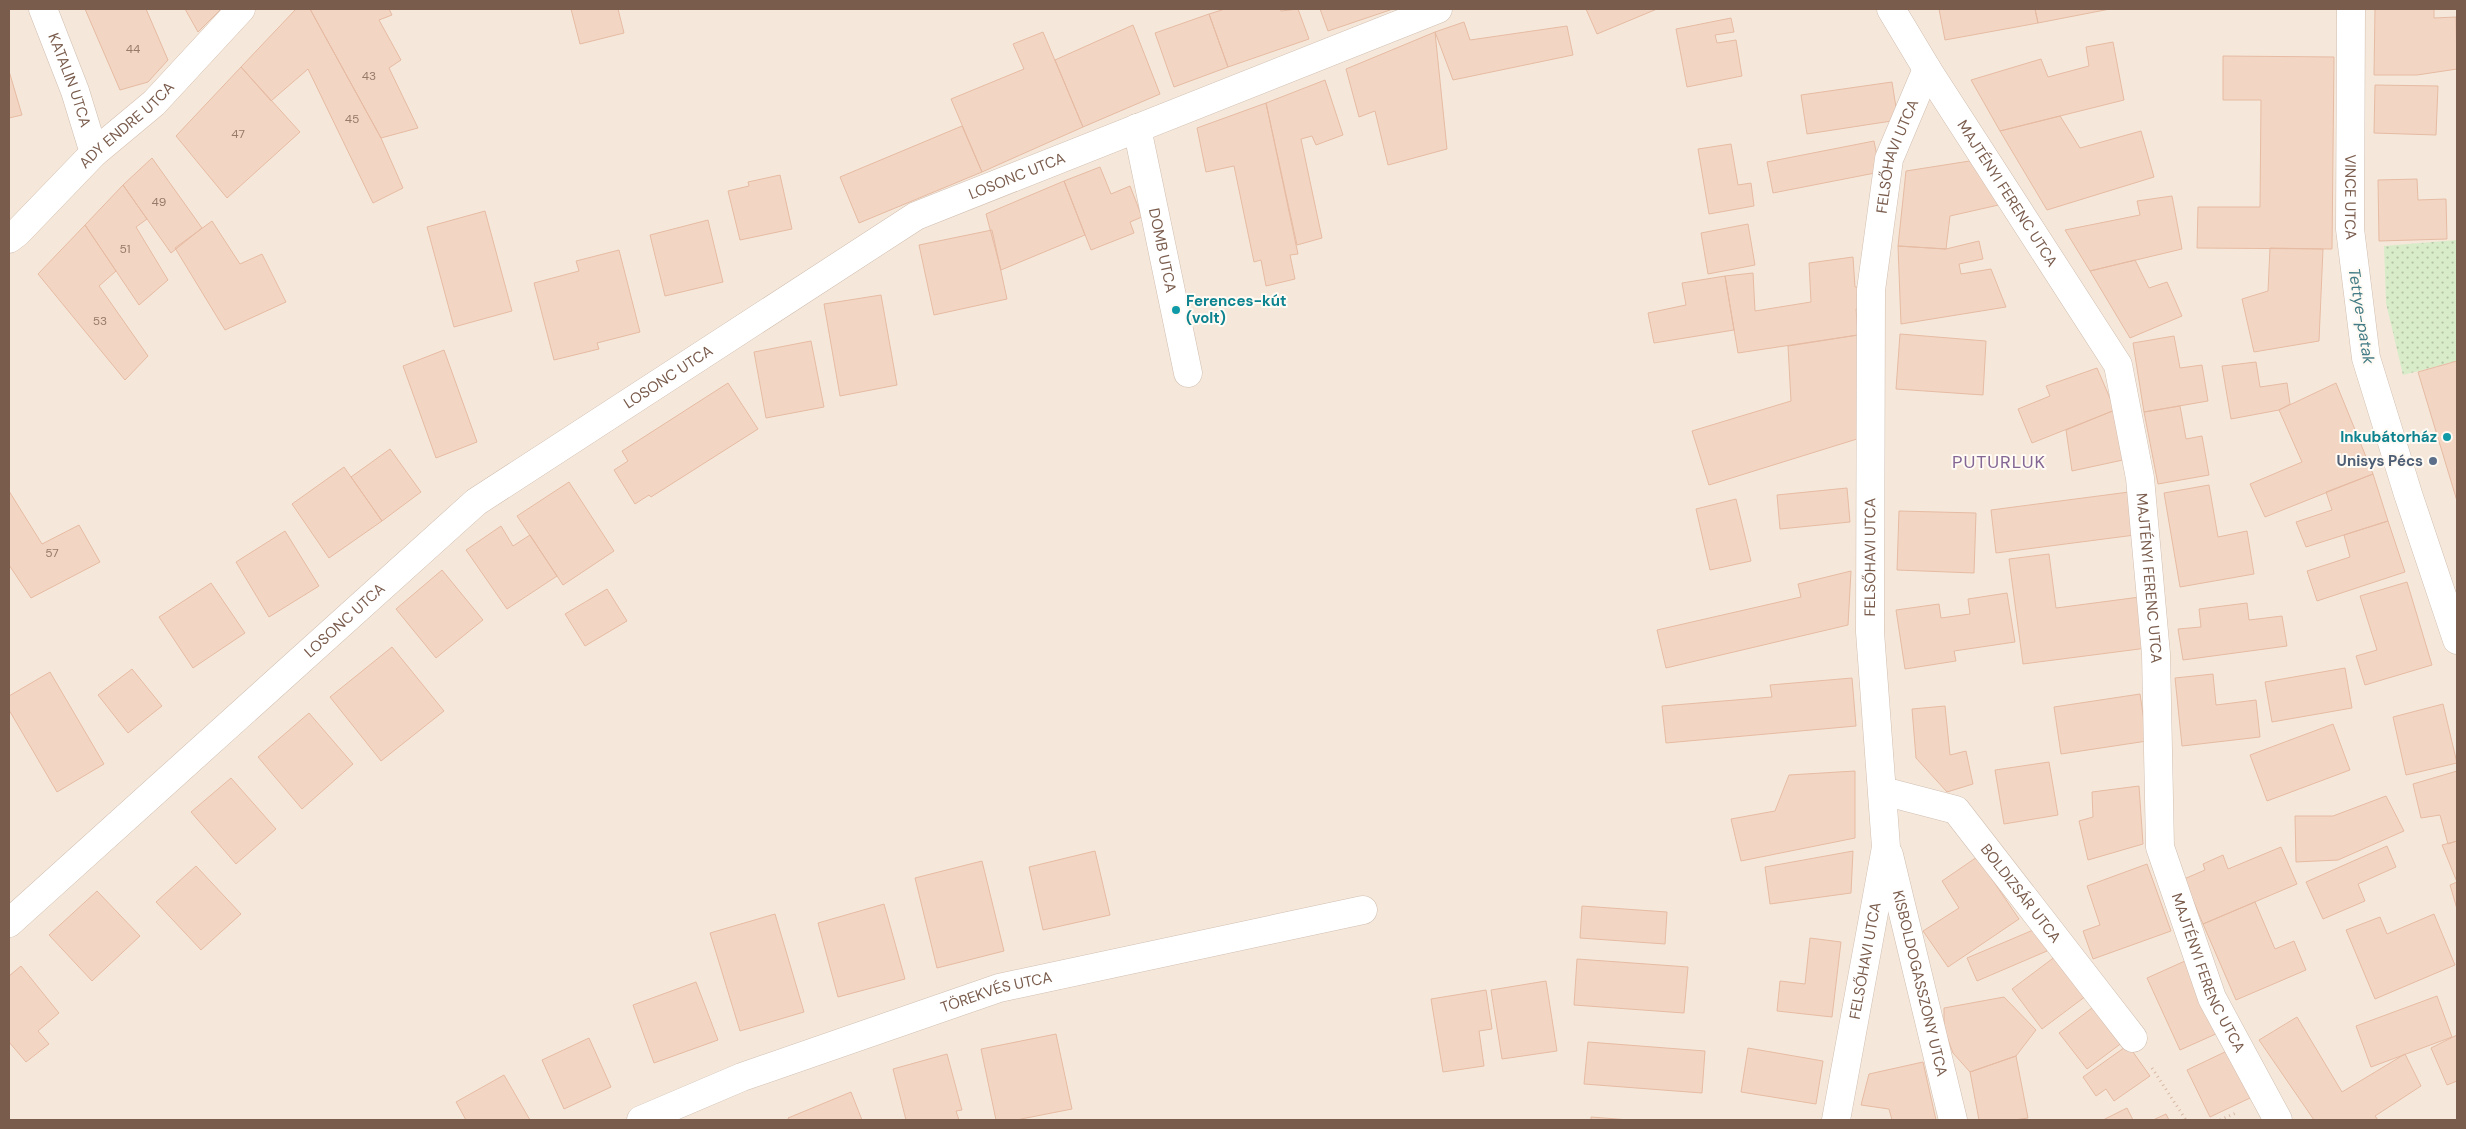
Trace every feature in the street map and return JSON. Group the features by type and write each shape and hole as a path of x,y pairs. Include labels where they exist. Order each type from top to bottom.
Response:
{"street":[{"name":"KATALIN UTCA","path":"43,9 75,91 94,153"},
{"name":"ADY ENDRE UTCA","path":"9,239 94,153 154,103 241,9"},
{"name":"LOSONC UTCA","path":"9,924 476,502 916,216 1438,9"},
{"path":"1891,9 1927,68"},
{"name":"VINCE UTCA","path":"2351,9 2350,229 2366,358 2408,494 2457,640"},
{"name":"FELSŐHAVI UTCA","path":"1836,1120 1886,847 1870,632 1871,290 1889,159 1927,68"},
{"name":"MAJTÉNYI FERENC UTCA","path":"1927,68 2118,365 2140,478 2156,654 2160,847 2212,998 2278,1120"},
{"name":"DOMB UTCA","path":"1137,128 1188,373"},
{"name":"BOLDIZSÁR UTCA","path":"1883,791 1956,810 2133,1038"},
{"name":"KISBOLDOGASSZONY UTCA","path":"1886,847 1953,1120"},
{"name":"TÖREKVÉS UTCA","path":"641,1120 742,1077 999,988 1363,910"}],"path":[{"path":"2133,1038 2186,1120"}],"shaded area":[{"path":"9,9 2457,9 2457,1120 9,1120"}],"green space":[{"path":"2457,240 2457,361 2403,375 2386,303 2384,246"}],"building":[{"path":"85,9 146,9 168,60 148,82 120,90"},
{"path":"185,9 221,9 198,32"},
{"path":"296,9 310,9 381,138 403,188 373,203 308,69 271,101 241,67"},
{"path":"310,9 389,9 392,15 379,20 401,60 389,68 418,128 381,138"},
{"path":"571,9 618,9 624,33 580,44"},
{"path":"1225,9 1280,9 1281,11 1298,9 1309,39 1228,67 1209,14"},
{"path":"1320,9 1393,9 1328,31"},
{"path":"1586,9 1657,9 1597,34"},
{"path":"1939,9 2035,9 2038,23 1945,40"},
{"path":"2035,9 2110,9 2038,23"},
{"path":"2375,9 2434,9 2434,18 2456,17 2457,69 2417,75 2374,75"},
{"path":"1209,14 1228,67 1174,87 1155,33"},
{"path":"1731,18 1734,32 1715,35 1717,43 1736,40 1742,76 1687,87 1676,29"},
{"path":"1464,22 1470,40 1567,26 1573,55 1453,80 1435,32"},
{"path":"1133,25 1160,94 1083,127 1055,60"},
{"path":"1043,32 1083,127 982,172 951,99 1024,69 1013,44"},
{"path":"1435,32 1447,149 1388,165 1375,111 1359,117 1346,69"},
{"path":"2113,42 2124,100 2000,131 1971,80 2041,59 2048,77 2089,66 2086,47"},
{"path":"2223,56 2334,57 2332,249 2197,248 2198,207 2260,207 2261,100 2223,100"},
{"path":"241,67 300,132 227,198 176,136"},
{"path":"9,71 22,115 9,118"},
{"path":"1325,80 1343,135 1316,145 1312,136 1301,139 1322,238 1297,245 1266,103"},
{"path":"1892,82 1898,120 1807,134 1801,95"},
{"path":"2375,85 2438,86 2436,135 2374,133"},
{"path":"1266,103 1298,254 1290,255 1295,279 1266,286 1261,260 1254,262 1234,166 1206,172 1197,128"},
{"path":"2060,116 2080,148 2141,131 2154,177 2047,210 2000,131"},
{"path":"962,126 982,172 859,223 840,177"},
{"path":"1874,141 1880,172 1773,193 1767,162"},
{"path":"1731,144 1738,185 1751,183 1754,206 1709,214 1698,149"},
{"path":"152,158 202,228 171,253 123,185"},
{"path":"1976,160 2003,204 1950,216 1946,249 1898,246 1906,171"},
{"path":"1100,167 1111,194 1130,186 1142,217 1130,222 1134,233 1091,250 1064,181"},
{"path":"780,175 792,229 740,240 728,191 749,186 748,182"},
{"path":"2417,179 2418,200 2446,199 2447,239 2379,241 2378,180"},
{"path":"1064,181 1085,235 1001,270 986,214"},
{"path":"123,185 147,219 136,227 168,280 139,305 85,225"},
{"path":"2172,196 2182,249 2090,271 2065,230 2140,215 2137,201"},
{"path":"485,211 512,311 454,327 427,227"},
{"path":"708,220 723,282 665,296 650,235"},
{"path":"212,221 240,264 262,254 286,302 225,330 175,248"},
{"path":"1748,224 1755,265 1708,274 1701,233"},
{"path":"85,225 116,271 99,286 148,356 125,380 38,274"},
{"path":"992,230 1007,299 934,315 919,245"},
{"path":"1979,241 1983,259 1959,264 1961,274 1991,269 2006,307 1901,324 1898,246 1946,249"},
{"path":"2270,248 2323,249 2319,341 2254,352 2242,299 2268,291"},
{"path":"619,250 640,332 597,343 599,349 554,360 534,283 579,271 576,261"},
{"path":"1853,257 1855,287 1861,287 1862,310 1856,309 1858,335 1738,353 1725,276 1753,273 1755,311 1811,302 1809,263"},
{"path":"2135,260 2149,288 2167,282 2182,316 2130,338 2090,271"},
{"path":"1725,276 1734,330 1654,343 1648,313 1686,305 1682,283"},
{"path":"881,295 897,385 840,396 824,304"},
{"path":"1900,334 1986,341 1983,395 1896,389"},
{"path":"1858,335 1857,439 1709,485 1692,431 1791,401 1788,346"},
{"path":"2174,336 2180,368 2202,365 2208,401 2144,412 2133,343"},
{"path":"811,341 824,407 766,418 754,352"},
{"path":"444,350 477,442 436,458 403,366"},
{"name":"Inkubátorház","path":"2457,361 2457,501 2418,372"},
{"path":"2256,362 2260,387 2287,383 2290,404 2279,410 2231,419 2222,366"},
{"path":"2097,368 2115,410 2032,443 2018,409 2050,396 2046,386"},
{"path":"728,383 758,429 651,497 649,495 635,504 614,470 628,461 622,451"},
{"path":"2336,383 2373,474 2265,517 2250,484 2302,462 2279,410"},
{"path":"2180,406 2186,439 2202,436 2209,475 2158,484 2144,412"},
{"path":"2115,410 2123,460 2072,471 2066,430"},
{"path":"390,449 421,492 382,521 351,477"},
{"path":"344,467 382,521 329,558 292,504"},
{"path":"2373,474 2388,521 2306,547 2296,522 2332,510 2326,492"},
{"path":"569,482 614,551 563,585 517,516"},
{"path":"2209,485 2218,537 2247,531 2254,574 2180,587 2164,493"},
{"path":"1847,488 1850,522 1780,529 1777,495"},
{"path":"9,491 42,544 79,525 100,562 31,598 9,565"},
{"path":"2129,492 2135,535 1996,553 1991,510"},
{"path":"1736,499 1751,561 1710,570 1696,509"},
{"path":"1899,511 1976,513 1974,573 1897,570"},
{"path":"2388,521 2405,572 2317,601 2307,571 2350,557 2344,535"},
{"path":"501,526 513,546 530,535 557,576 507,609 466,550"},
{"path":"285,531 319,586 269,617 236,562"},
{"path":"2049,554 2056,608 2140,597 2147,648 2023,664 2009,559"},
{"path":"442,570 483,620 436,658 396,609"},
{"path":"1851,571 1848,625 1666,668 1657,630 1801,597 1798,584"},
{"path":"2407,582 2432,665 2365,685 2356,656 2377,650 2360,596"},
{"path":"211,583 245,633 193,668 159,617"},
{"path":"607,589 627,621 585,646 565,614"},
{"path":"2007,593 2015,642 1954,651 1956,661 1905,669 1896,610 1939,604 1941,618 1970,614 1968,599"},
{"path":"2247,603 2249,620 2282,616 2287,646 2183,660 2178,629 2201,627 2199,609"},
{"path":"392,647 444,711 381,761 330,697"},
{"path":"2345,668 2352,708 2272,722 2265,682"},
{"path":"132,669 162,706 128,733 98,695"},
{"path":"50,672 104,764 57,792 9,710 9,696"},
{"path":"2213,674 2216,705 2256,700 2260,737 2182,746 2175,678"},
{"path":"1852,678 1856,726 1666,743 1662,706 1772,697 1770,685"},
{"path":"2140,694 2147,741 2061,754 2054,707"},
{"path":"2443,704 2457,763 2406,775 2393,717"},
{"path":"1945,706 1950,755 1966,751 1973,784 1947,792 1916,758 1912,709"},
{"path":"309,713 353,764 302,809 258,757"},
{"path":"2333,724 2350,770 2267,801 2250,755"},
{"path":"2049,762 2058,815 2004,824 1995,770"},
{"path":"1855,771 1855,838 1741,861 1731,819 1775,811 1789,775"},
{"path":"2457,771 2457,841 2448,844 2440,815 2421,818 2413,784"},
{"path":"231,778 276,829 236,864 191,812"},
{"path":"2139,786 2143,844 2088,860 2079,821 2093,817 2092,792"},
{"path":"2386,796 2404,831 2338,860 2296,862 2295,816 2333,816"},
{"path":"2457,841 2457,882 2442,845"},
{"path":"2387,846 2396,867 2358,884 2365,901 2323,919 2306,882"},
{"path":"2281,847 2297,884 2203,924 2184,879 2205,870 2203,864 2223,855 2228,869"},
{"path":"1095,851 1110,915 1043,930 1029,867"},
{"path":"1853,851 1851,893 1770,904 1765,867"},
{"path":"1977,857 2019,919 1948,967 1923,931 1959,908 1942,881"},
{"path":"982,861 1004,951 937,968 915,878"},
{"path":"2147,864 2171,931 2093,959 2083,931 2100,925 2087,886"},
{"path":"196,866 241,914 201,950 156,902"},
{"path":"2457,882 2457,909 2450,885"},
{"path":"97,891 140,936 92,981 49,935"},
{"path":"2255,902 2275,949 2294,941 2306,970 2236,1000 2203,924"},
{"path":"884,904 905,979 838,997 818,923"},
{"path":"1582,906 1667,912 1665,944 1580,938"},
{"path":"775,914 804,1012 740,1031 710,933"},
{"path":"2434,914 2455,965 2375,999 2346,930 2380,917 2387,934"},
{"path":"2038,928 2047,951 1977,981 1967,958"},
{"path":"1810,938 1841,942 1832,1017 1777,1011 1780,981 1805,984"},
{"path":"2056,956 2086,996 2042,1029 2012,989"},
{"path":"1577,959 1688,967 1684,1013 1574,1005"},
{"path":"2185,961 2218,1033 2180,1050 2147,978"},
{"path":"21,966 59,1013 38,1031 49,1044 26,1062 9,1042 9,976"},
{"path":"1546,981 1557,1051 1502,1059 1491,990"},
{"path":"696,982 718,1040 654,1063 633,1005"},
{"path":"1486,990 1492,1029 1479,1031 1484,1066 1443,1072 1431,999"},
{"path":"2437,996 2452,1037 2371,1067 2356,1026"},
{"path":"2004,997 2036,1030 2016,1056 1970,1072 1953,1053 1944,1029 1944,1008"},
{"path":"2096,1005 2123,1042 2087,1069 2059,1033"},
{"path":"2297,1017 2342,1092 2405,1054 2421,1086 2375,1116 2378,1120 2314,1120 2259,1040"},
{"path":"1056,1034 1072,1109 1016,1120 996,1120 981,1049"},
{"path":"2457,1035 2457,1081 2447,1085 2431,1048"},
{"path":"589,1038 611,1087 564,1109 542,1060"},
{"path":"1588,1042 1705,1051 1702,1093 1584,1084"},
{"path":"2128,1045 2150,1076 2114,1101 2106,1089 2096,1096 2083,1077"},
{"path":"1748,1048 1823,1061 1816,1104 1741,1092"},
{"path":"2227,1051 2250,1098 2210,1117 2187,1070"},
{"path":"947,1054 962,1110 956,1111 959,1120 906,1120 893,1069"},
{"path":"2016,1056 2028,1118 1979,1120 1970,1072"},
{"path":"1923,1062 1936,1120 1892,1120 1889,1109 1861,1105 1869,1074"},
{"path":"504,1075 530,1120 466,1120 456,1102"},
{"path":"851,1092 862,1120 789,1120 788,1118"},
{"path":"2127,1108 2133,1120 2103,1120"},
{"path":"2166,1114 2169,1120 2153,1120"},
{"path":"1591,1117 1630,1120 1591,1120"}],"place":[{"name":"Ferences-kút (volt)","path":"1176,310"},
{"name":"Inkubátorház","path":"2447,437"},
{"name":"Unisys Pécs","path":"2433,461"}],"district":[{"name":"PUTURLUK","path":"1999,462"}],"water label":[{"name":"Tettye-patak","path":"2362,316"}]}
